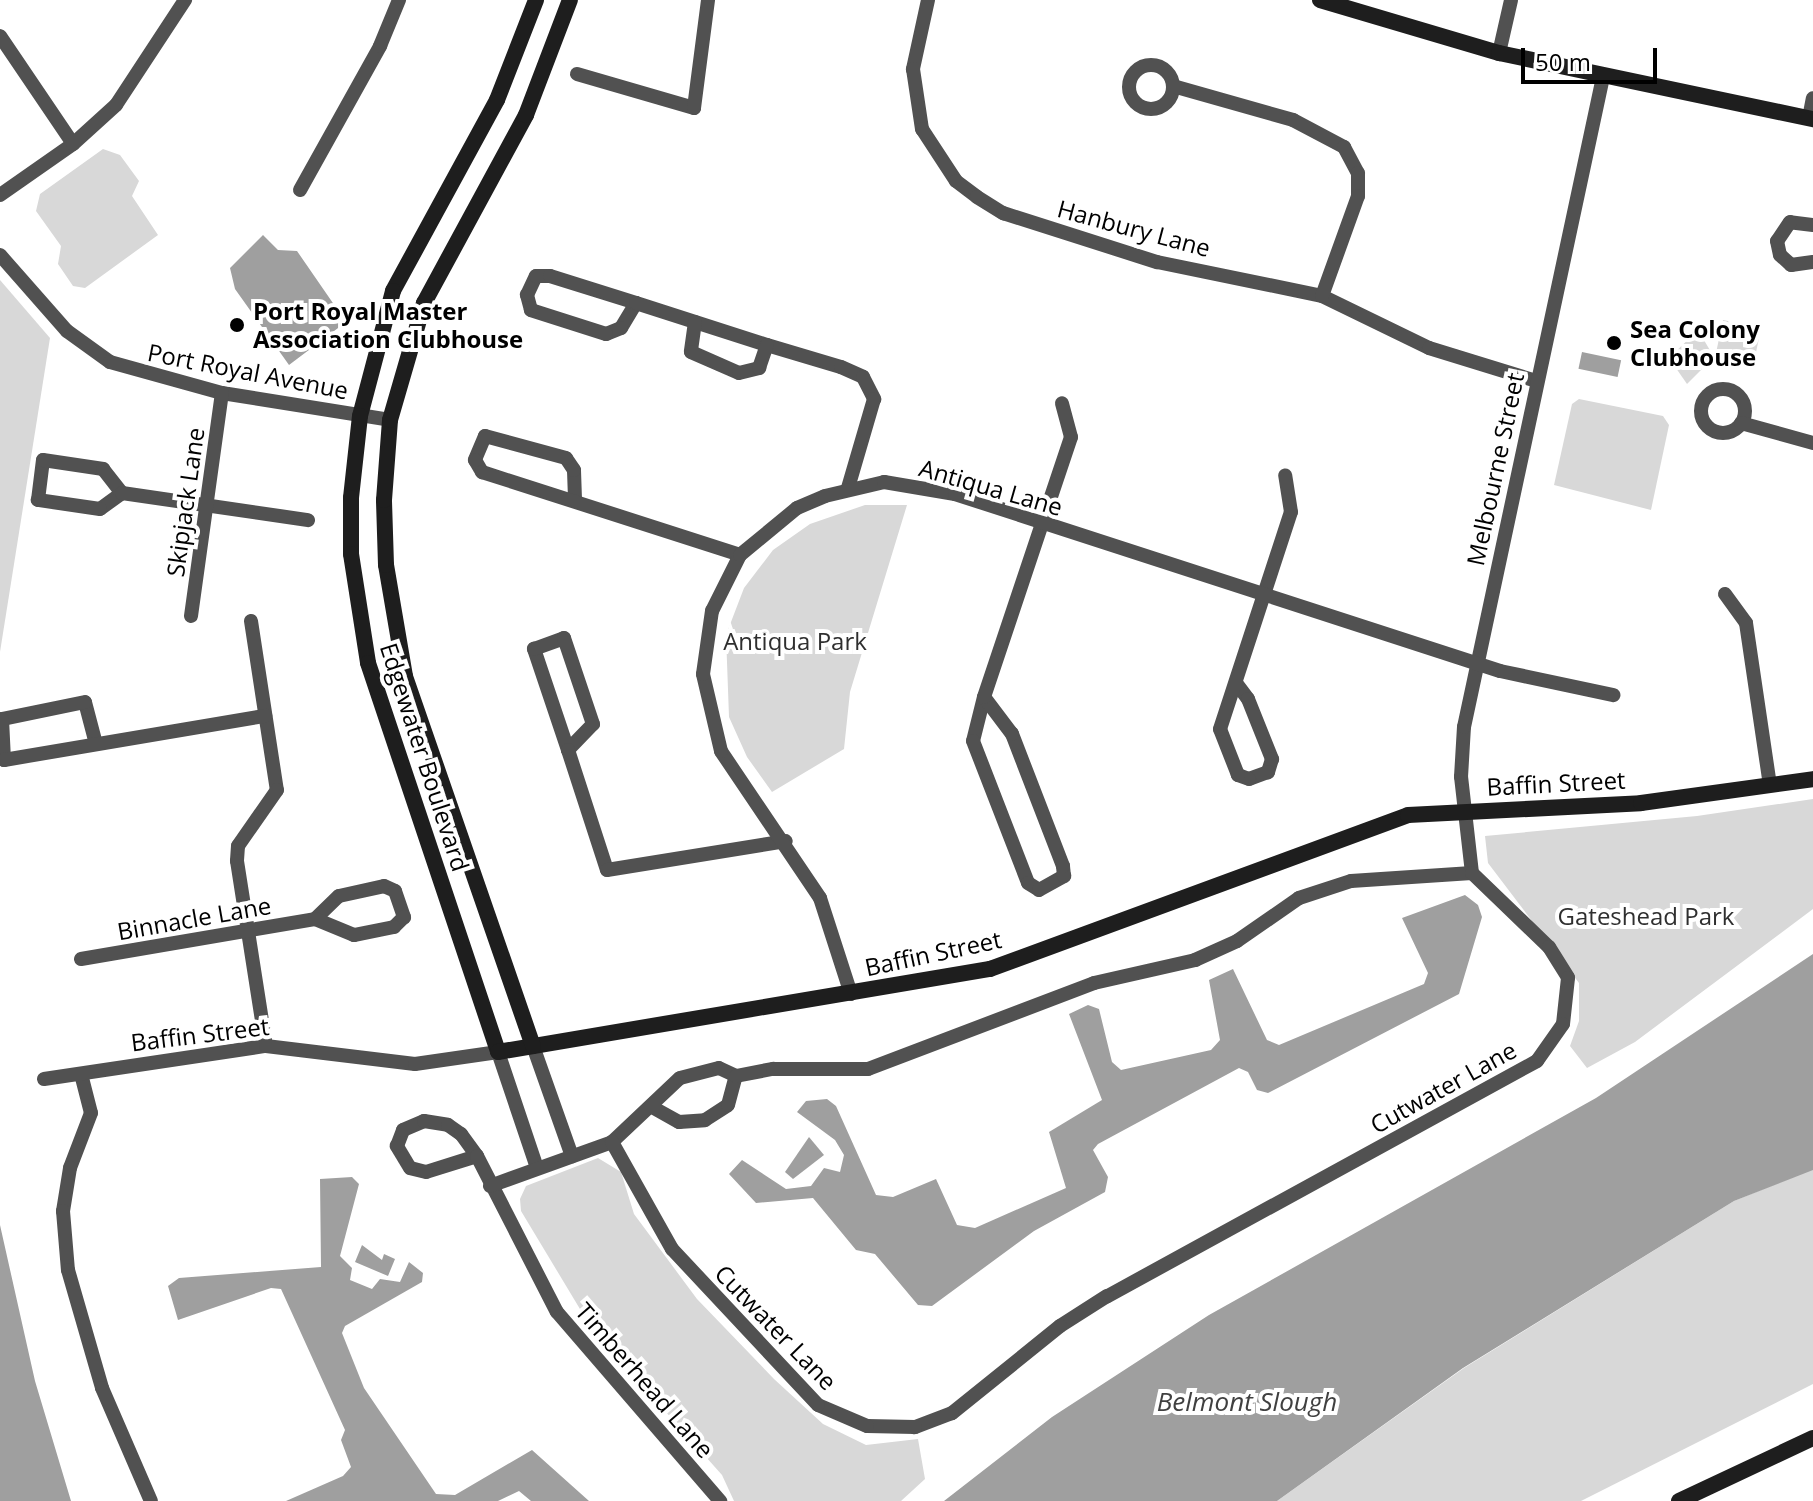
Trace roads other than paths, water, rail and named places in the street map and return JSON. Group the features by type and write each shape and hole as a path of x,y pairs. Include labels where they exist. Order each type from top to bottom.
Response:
{"street":[{"path":"0,195 73,144 133,84 185,0"},
{"path":"300,190 380,46 399,0"},
{"name":"Edgewater Boulevard","path":"536,0 497,100 393,291 360,416 351,554 368,663 537,1168"},
{"name":"Edgewater Boulevard","path":"570,0 526,115 424,303 390,420 385,539 398,648 572,1156"},
{"path":"577,74 694,108 708,0"},
{"path":"1320,0 1499,53 1603,77 1811,118 1813,98"},
{"path":"1499,53 1511,0"},
{"name":"Hanbury Lane","path":"922,1 913,69 922,129 956,181 977,197 1003,213 1157,262 1322,296 1429,348 1536,381"},
{"path":"0,36 73,144"},
{"name":"Melbourne Street","path":"1472,873 1464,811 1464,727 1603,77"},
{"path":"1173,86 1293,120 1344,147 1358,173 1358,196 1322,296"},
{"path":"1813,225 1790,222 1777,241 1780,255 1791,265 1813,262"},
{"name":"Port Royal Avenue","path":"0,255 67,331 110,362 222,393 390,420"},
{"path":"636,303 621,328 606,334 531,310 527,295 530,284 543,274 636,303 767,345 850,370 873,390 871,417 848,488"},
{"path":"695,322 691,352 739,373 759,368 767,345"},
{"name":"Skipjack Lane","path":"191,616 210,508 222,393"},
{"path":"984,697 1012,734 1063,866 1064,876 1039,890 1028,883 973,741 984,697 1071,437 1062,403"},
{"path":"1741,423 1813,443"},
{"path":"575,499 574,470 566,458 485,436 475,460 482,472 575,499 740,555"},
{"path":"122,493 100,509 38,500 43,460 103,469 122,493 308,520"},
{"path":"1236,683 1248,699 1272,759 1268,772 1249,779 1238,775 1220,729 1291,512 1285,475"},
{"name":"Antiqua Lane","path":"851,994 832,925 786,841 727,762 704,695 704,646 712,611 740,555 797,508 848,488 908,484 1476,663 1613,695"},
{"path":"1725,594 1746,623 1770,785"},
{"path":"251,621 277,790 238,846 247,932 266,1046"},
{"path":"568,750 593,724 564,638 534,649 607,870 786,841"},
{"path":"96,744 85,702 2,719 4,760 265,716"},
{"name":"Baffin Street","path":"44,1079 266,1046 415,1064 851,994 990,969 1061,947 1375,824 1433,811 1641,803 1813,779"},
{"path":"490,1186 612,1142 680,1078 719,1068 736,1076 773,1069 868,1069 1094,983 1195,960 1237,941 1322,888 1379,877 1472,873"},
{"name":"Cutwater Lane","path":"612,1142 672,1249 818,1405 867,1426 925,1424 952,1413 1060,1326 1107,1296 1537,1061 1563,1024 1568,978 1549,947 1472,873"},
{"name":"Binnacle Lane","path":"81,959 315,919 339,896 384,886 395,891 404,917 394,927 354,935 315,919"},
{"path":"81,1074 91,1113 70,1168 63,1211 68,1270 102,1388 151,1501"},
{"path":"652,1107 679,1122 705,1120 728,1105 736,1076"},
{"name":"Timberhead Lane","path":"477,1156 426,1172 410,1168 397,1146 403,1130 424,1121 448,1125 477,1156 557,1312 608,1377 720,1501"},
{"path":"1679,1501 1813,1438"}],"water":[{"path":"263,235 278,250 297,251 346,322 289,365 235,289 230,268"},
{"path":"1582,352 1621,360 1618,377 1578,369"},
{"path":"1465,895 1478,905 1482,917 1459,994 1268,1093 1257,1090 1248,1072 1239,1068 1098,1144 1093,1150 1108,1177 1105,1192 1034,1231 932,1306 918,1305 875,1254 856,1250 813,1198 756,1203 729,1174 742,1160 786,1189 811,1186 824,1168 840,1172 844,1155 835,1140 797,1112 806,1101 827,1099 836,1106 876,1195 893,1197 936,1179 957,1225 975,1228 1066,1188 1049,1132 1102,1100 1069,1014 1088,1005 1099,1009 1112,1062 1121,1070 1211,1050 1220,1040 1209,980 1233,969 1267,1040 1279,1045 1424,984 1428,973 1402,918"},
{"name":"Belmont Slough","path":"1813,954 1813,1170 1734,1201 1463,1368 1277,1501 944,1501 1052,1417 1209,1315 1596,1098"},
{"path":"809,1137 824,1155 793,1179 785,1172"},
{"path":"352,1177 359,1184 340,1256 352,1268 350,1280 372,1289 380,1279 400,1282 409,1262 423,1273 422,1282 345,1326 342,1333 364,1388 436,1494 455,1495 532,1450 589,1501 531,1501 519,1491 498,1501 286,1501 343,1476 351,1467 341,1440 345,1430 281,1289 271,1288 178,1320 168,1286 179,1278 321,1267 320,1179"},
{"path":"0,1225 35,1381 71,1501 0,1501"},
{"path":"362,1245 382,1260 384,1254 395,1259 388,1276 355,1262"}],"place":[{"name":"Port Royal Master Association Clubhouse","path":"237,325"},
{"name":"Sea Colony Clubhouse","path":"1614,343"}],"park label":[{"name":"Antiqua Park","path":"795,641"},
{"name":"Gateshead Park","path":"1646,916"}]}
